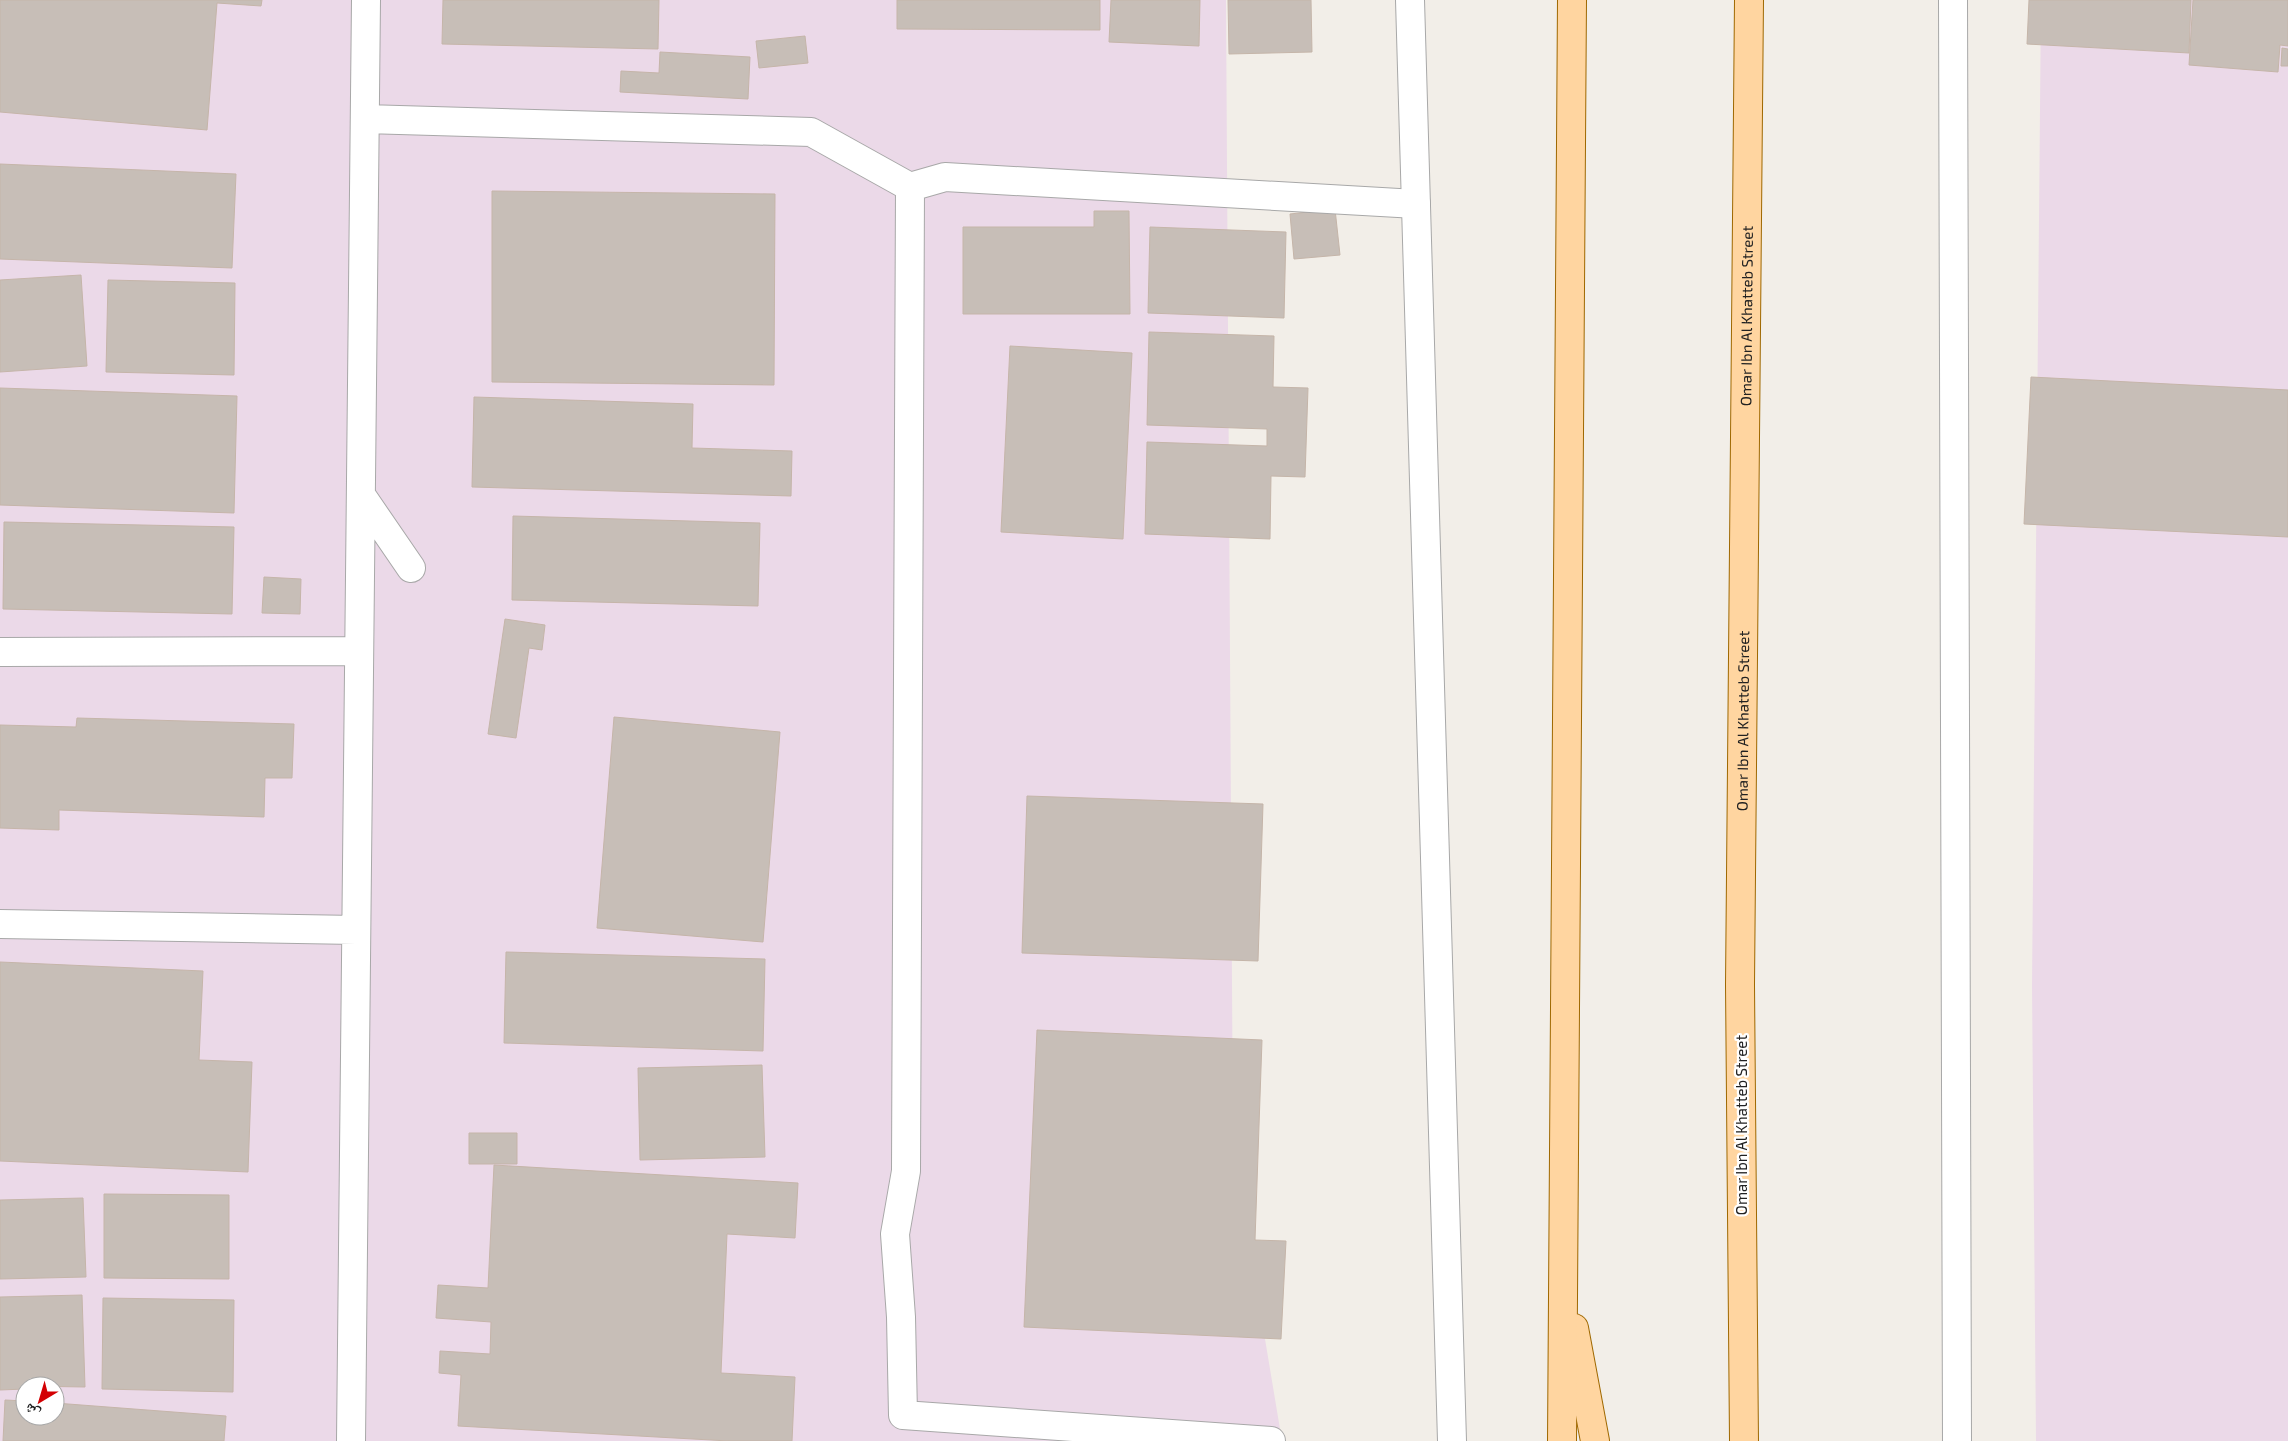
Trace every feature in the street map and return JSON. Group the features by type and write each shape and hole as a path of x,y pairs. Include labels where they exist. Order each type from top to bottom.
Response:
{"main road":[{"path":"1562,1441 1572,0"},
{"name":"Omar Ibn Al Khatteb Street","path":"1744,1441 1740,975 1749,0"},
{"path":"1562,1260 1595,1441"}],"street":[{"path":"351,1441 366,0"},
{"path":"1410,0 1452,1441"},
{"path":"1952,0 1957,1441"},
{"path":"365,119 811,132 910,188 945,177 1416,204"},
{"path":"910,188 906,1171 895,1234 901,1317 903,1415 1270,1441"},
{"path":"361,495 411,568"},
{"path":"0,652 359,652"},
{"path":"0,924 356,930"}],"shaded area":[{"path":"0,0 1226,0 1233,1147 1282,1441 0,1441"},
{"path":"2041,0 2288,0 2288,1441 2036,1441 2032,986"}],"building":[{"path":"0,0 262,0 261,6 217,3 207,130 0,112"},
{"path":"443,0 659,0 658,49 442,44"},
{"path":"897,0 1100,0 1100,30 897,29"},
{"path":"1111,0 1200,0 1199,46 1109,42"},
{"path":"1228,0 1311,0 1312,52 1229,54"},
{"path":"2029,0 2191,0 2189,53 2027,44"},
{"path":"2193,0 2288,0 2288,46 2280,45 2278,72 2189,65"},
{"path":"805,36 808,63 759,68 756,41"},
{"path":"2282,48 2288,49 2288,66 2281,66"},
{"path":"660,52 750,57 748,99 620,92 621,71 659,73"},
{"path":"0,164 236,174 232,268 0,259"},
{"path":"492,191 775,194 774,385 492,382"},
{"path":"1335,209 1340,255 1294,259 1290,214"},
{"path":"1094,211 1129,211 1130,314 963,314 963,227 1094,227"},
{"path":"1150,227 1286,232 1284,318 1148,313"},
{"path":"81,275 87,366 0,372 0,280"},
{"path":"108,280 235,283 234,375 106,372"},
{"path":"1149,332 1274,336 1273,387 1308,388 1305,477 1271,476 1270,539 1145,534 1147,442 1267,446 1267,429 1147,425"},
{"path":"1010,346 1132,353 1123,539 1001,532"},
{"path":"2031,377 2288,390 2288,537 2024,524"},
{"path":"0,388 237,396 234,513 0,505"},
{"path":"474,397 693,404 692,448 792,451 791,496 472,487"},
{"path":"513,516 760,523 758,606 512,600"},
{"path":"4,522 234,527 232,614 3,609"},
{"path":"264,577 301,579 300,614 262,613"},
{"path":"505,619 545,625 542,650 529,648 516,738 488,734"},
{"path":"614,717 780,732 763,942 597,928"},
{"path":"77,718 294,724 292,778 265,778 264,817 59,810 59,830 0,828 0,725 76,727"},
{"path":"1027,796 1263,804 1258,961 1022,953"},
{"path":"506,952 765,959 763,1051 504,1043"},
{"path":"0,962 203,971 199,1060 252,1062 248,1172 0,1161"},
{"path":"1037,1030 1262,1040 1255,1240 1286,1241 1281,1339 1024,1327"},
{"path":"762,1065 765,1157 640,1160 638,1068"},
{"path":"469,1133 517,1133 517,1164 469,1164"},
{"path":"494,1165 798,1183 795,1238 727,1234 721,1373 795,1377 792,1441 729,1441 458,1426 461,1375 439,1373 440,1351 490,1354 491,1322 436,1318 438,1285 488,1288"},
{"path":"104,1194 229,1195 229,1279 104,1278"},
{"path":"83,1198 86,1277 0,1279 0,1200"},
{"path":"82,1295 85,1387 65,1387 65,1376 15,1376 15,1389 0,1390 0,1297"},
{"path":"103,1298 234,1300 233,1392 102,1389"},
{"path":"5,1400 15,1400 15,1426 65,1426 65,1404 226,1416 224,1441 3,1441"}]}
